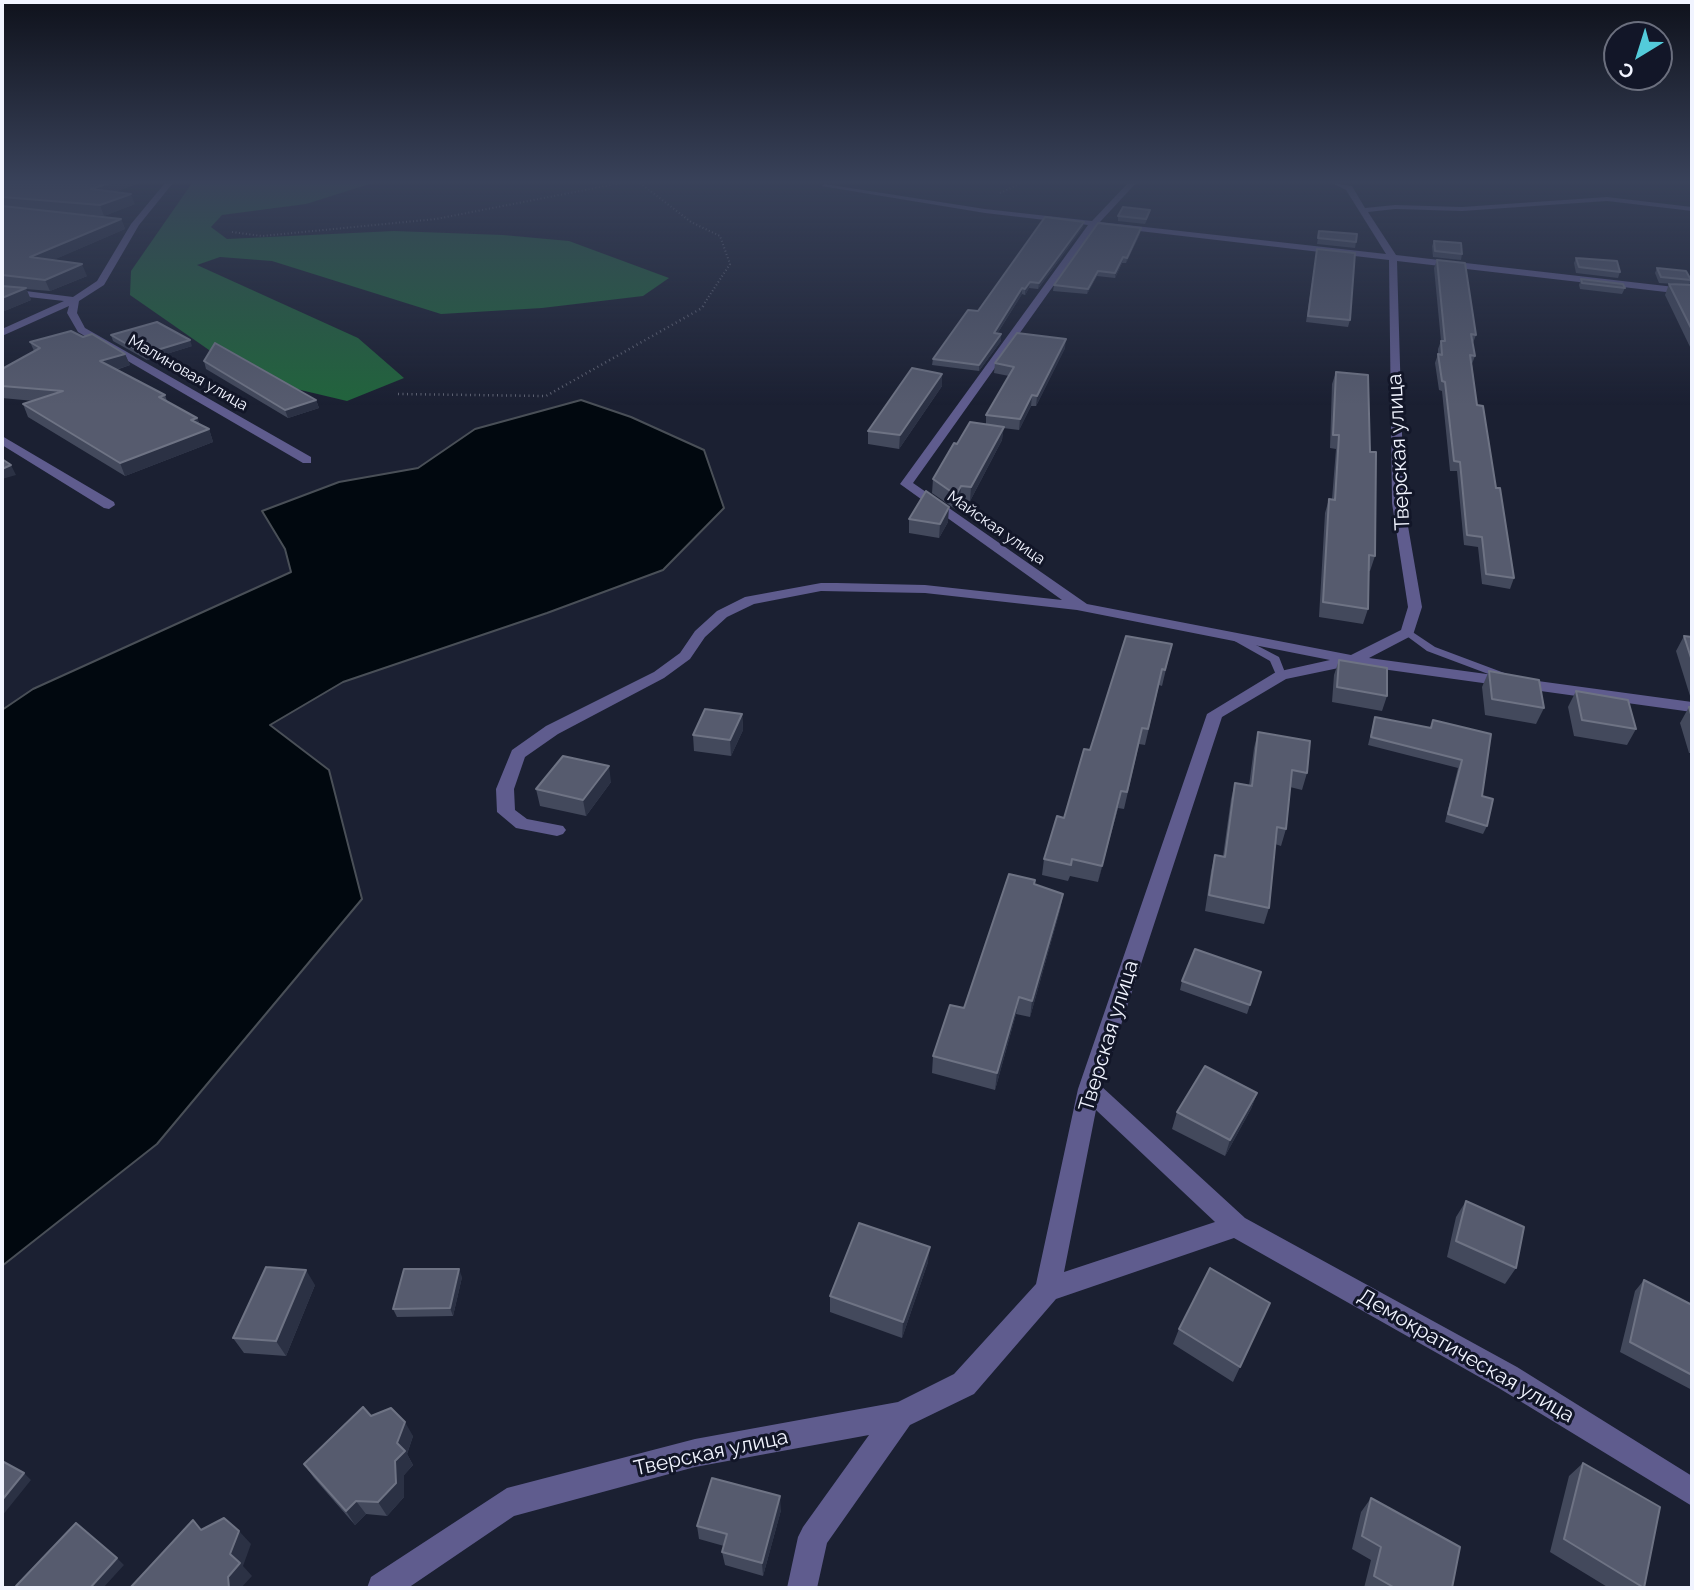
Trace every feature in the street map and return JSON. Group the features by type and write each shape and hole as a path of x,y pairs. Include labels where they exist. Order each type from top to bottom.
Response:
{"street":[{"path":"2,333 75,300 101,283 116,257"},
{"name":"Майская улица","path":"1069,257 906,484 1082,607 1353,660 1692,707"},
{"path":"1386,257 1692,292"},
{"name":"Тверская улица","path":"382,1588 507,1503 695,1454 900,1415 964,1384 1048,1290 1089,1089 1215,714 1281,675 1353,660 1408,632 1415,607 1398,503 1393,258"},
{"path":"2,291 75,300"},
{"name":"Малиновая улица","path":"75,300 72,313 81,330 307,460"},
{"path":"2,440 109,505"},
{"path":"557,830 522,824 506,812 505,789 518,754 552,730 659,675 685,656 700,634 722,614 750,600 821,587 862,587 946,591 1082,607"},
{"name":"Демократическая улица","path":"1089,1089 1236,1226 1507,1377 1692,1492"},
{"path":"1048,1290 1236,1226"},
{"path":"802,1588 813,1537 900,1415"}],"lane":[{"path":"1408,632 1431,649 1532,685"},
{"path":"1224,633 1275,659 1281,675"}],"path":[{"path":"398,394 546,396 702,308 730,264 728,257"}],"green space":[{"path":"141,257 219,257 197,265 358,338 404,378 347,401 267,382 209,350 130,295 131,271"},
{"path":"223,257 613,257 669,278 643,296 542,308 441,314 272,261"}],"shaded area":[{"path":"581,400 631,417 704,450 724,508 663,570 547,613 343,682 270,725 329,770 362,899 157,1144 2,1266 2,710 33,689 291,572 285,549 262,511 339,482 418,468 475,429"}],"building":[{"path":"2,257 31,257 82,264 45,280 2,275"},
{"path":"1016,257 1058,257 1039,283 1030,282 1025,289 1022,288 994,333 1001,334 979,365 933,359 968,310 978,311"},
{"path":"1074,257 1123,257 1115,273 1098,271 1088,289 1054,285"},
{"path":"1316,257 1355,257 1350,320 1308,316"},
{"path":"1576,258 1617,261 1620,272 1579,267"},
{"path":"1437,260 1465,263 1476,335 1471,334 1475,356 1470,355 1477,405 1483,406 1496,488 1500,488 1514,578 1486,574 1482,537 1467,535 1460,462 1454,461 1445,382 1442,381 1438,354 1442,355 1441,341 1445,341"},
{"path":"1657,268 1686,271 1691,280 1661,277"},
{"path":"1581,279 1623,284 1625,288 1582,283"},
{"path":"1669,284 1692,285 1692,330"},
{"path":"2,286 26,288 2,298"},
{"path":"157,322 190,340 144,354 111,335"},
{"path":"71,331 83,337 92,334 125,354 100,361 165,395 159,397 197,418 191,420 209,429 120,463 23,404 63,391 2,386 2,369 40,348 30,342"},
{"path":"1017,333 1066,339 1037,396 1032,395 1020,419 986,415 1014,367 995,363"},
{"path":"215,343 316,400 285,410 204,361"},
{"path":"912,368 942,374 900,435 868,431"},
{"path":"1336,372 1368,375 1370,452 1376,452 1375,556 1369,555 1368,609 1323,602 1329,499 1335,500 1339,435 1333,435"},
{"path":"970,422 1004,427 971,487 961,486 956,495 933,479"},
{"path":"2,459 11,465 2,469"},
{"path":"926,491 949,507 940,524 909,519"},
{"path":"1126,636 1172,644 1165,670 1162,669 1148,729 1142,728 1127,792 1121,791 1102,866 1072,859 1071,865 1044,859 1057,816 1064,818 1084,749 1090,750"},
{"path":"1684,636 1692,637 1692,661"},
{"path":"1339,660 1387,668 1387,696 1337,687"},
{"path":"1489,671 1539,680 1544,708 1492,699"},
{"path":"1576,691 1628,700 1636,729 1582,720"},
{"path":"705,709 742,714 730,740 693,735"},
{"path":"1375,717 1431,728 1433,720 1491,734 1482,796 1493,799 1487,826 1448,814 1462,760 1371,737"},
{"path":"1258,732 1310,741 1307,773 1292,770 1286,829 1277,827 1269,908 1209,895 1215,855 1225,857 1235,783 1252,786"},
{"path":"563,756 609,766 583,800 536,789"},
{"path":"1009,874 1035,880 1034,884 1063,894 1032,1001 1019,997 997,1073 933,1056 950,1005 964,1008"},
{"path":"1195,949 1261,972 1250,1005 1182,981"},
{"path":"1205,1066 1257,1093 1230,1140 1177,1112"},
{"path":"1466,1201 1524,1227 1516,1268 1456,1241"},
{"path":"859,1223 930,1247 903,1322 830,1296"},
{"path":"266,1267 306,1270 276,1341 233,1338"},
{"path":"1210,1268 1270,1303 1240,1367 1179,1329"},
{"path":"404,1269 459,1269 450,1308 393,1309"},
{"path":"1644,1280 1692,1305 1692,1375 1630,1342"},
{"path":"363,1407 371,1416 391,1408 405,1422 397,1443 405,1451 395,1461 396,1483 378,1502 356,1501 346,1511 304,1464"},
{"path":"2,1461 24,1473 2,1500"},
{"path":"1583,1463 1660,1507 1644,1588 1564,1539"},
{"path":"712,1478 780,1496 762,1563 722,1552 727,1534 697,1526"},
{"path":"1371,1498 1460,1547 1452,1588 1395,1588 1374,1576 1381,1547 1362,1536"},
{"path":"224,1518 239,1531 230,1554 240,1563 228,1577 229,1588 130,1588 193,1520 201,1530"},
{"path":"76,1523 117,1558 90,1588 16,1586"}]}
